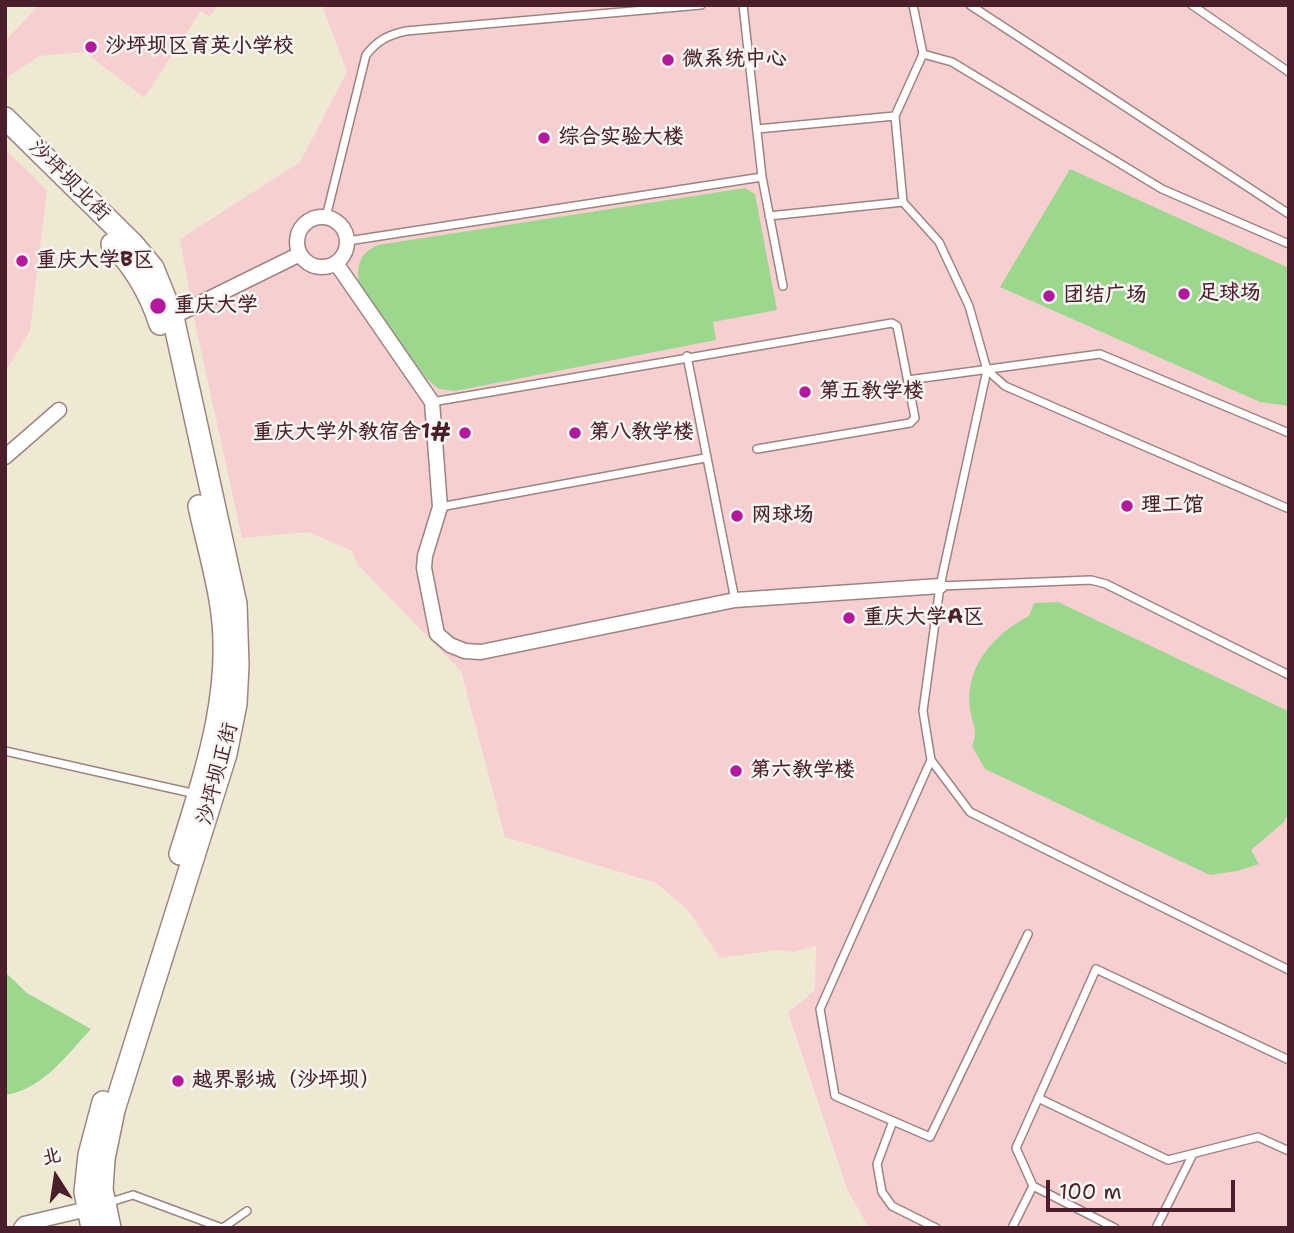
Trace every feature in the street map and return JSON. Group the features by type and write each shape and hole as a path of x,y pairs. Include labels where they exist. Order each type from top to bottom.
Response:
{"main road":[{"name":"沙坪坝北街","path":"5,118 133,244 152,268 166,320"},
{"name":"沙坪坝北街","path":"5,135 129,261 166,320"},
{"name":"沙坪坝正街","path":"98,1214 89,1155 215,739 221,699 221,607 166,320"},
{"name":"沙坪坝正街","path":"98,1214 104,1159 114,1111 212,801 226,754 236,704 236,604 166,320"}],"street":[{"path":"326,217 341,225 348,241 347,250 337,263 320,267 304,260 297,238 310,220 326,217"},
{"path":"166,320 300,254"},
{"path":"337,263 432,402 440,507 424,568 437,634 450,645 465,651 481,652 735,600 940,586"},
{"path":"5,457 59,410"},
{"path":"21,1228 24,1224 98,1214"}],"lane":[{"path":"326,217 366,55 377,42 392,34 407,31 701,5"},
{"path":"743,5 762,177 783,286"},
{"path":"913,5 923,54 895,116 903,202 939,242 969,306 987,370 940,586 923,711 931,760 970,812 1289,970"},
{"path":"970,5 1289,214"},
{"path":"1192,5 1289,72"},
{"path":"923,54 952,62 1162,189 1289,244"},
{"path":"757,129 895,116"},
{"path":"348,241 762,177"},
{"path":"769,216 903,202"},
{"path":"432,402 687,356 892,323 900,330 915,418 910,423 757,449"},
{"path":"908,380 1100,354 1289,433"},
{"path":"687,356 735,600"},
{"path":"987,370 1005,386 1287,508"},
{"path":"440,507 705,458"},
{"path":"940,586 1091,580 1106,584 1289,675"},
{"path":"5,751 198,794"},
{"path":"931,760 820,1009 835,1096 930,1137 1028,934"},
{"path":"1115,1228 1033,1186 1016,1148 1096,969 1289,1060"},
{"path":"1038,1098 1168,1160 1258,1137 1289,1151"},
{"path":"894,1121 877,1164 882,1192 892,1206 936,1228"},
{"path":"1156,1228 1193,1154"},
{"path":"1012,1228 1033,1186"},
{"path":"98,1214 133,1195 223,1228 247,1211"}],"shaded area":[{"name":"沙坪坝区育英小学校","path":"39,5 218,5 210,17 201,11 144,98 85,52 39,56 5,79 5,41"},
{"name":"重庆大学A区","path":"322,5 1289,5 1289,1228 869,1228 848,1191 788,1013 815,990 816,946 792,952 777,950 720,958 688,910 656,883 505,837 461,671 358,565 352,551 308,532 242,538 195,323 180,239 300,162 347,72"},
{"name":"重庆大学B区","path":"5,149 47,190 30,331 5,372"}],"green space":[{"path":"1070,169 1289,268 1289,406 1260,402 1000,287"},
{"path":"745,188 755,194 777,310 713,322 716,340 455,391 439,389 426,378 359,284 361,260 378,245"},
{"path":"1058,602 1286,710 1289,715 1289,811 1284,822 1251,850 1259,864 1210,875 985,769 972,746 975,731 969,694 977,666 994,642 1016,623 1029,616 1034,603"},
{"path":"5,972 27,993 91,1029 42,1079 18,1092 5,1095"}],"place":[{"name":"沙坪坝区育英小学校","path":"91,47"},
{"name":"微系统中心","path":"668,60"},
{"name":"综合实验大楼","path":"544,138"},
{"name":"重庆大学B区","path":"22,261"},
{"name":"足球场","path":"1184,294"},
{"name":"团结广场","path":"1049,296"},
{"name":"重庆大学","path":"158,306"},
{"name":"第五教学楼","path":"805,392"},
{"name":"重庆大学外教宿舍1#","path":"465,433"},
{"name":"第八教学楼","path":"575,433"},
{"name":"理工馆","path":"1127,506"},
{"name":"网球场","path":"737,516"},
{"name":"重庆大学A区","path":"849,618"},
{"name":"第六教学楼","path":"736,771"},
{"name":"越界影城（沙坪坝）","path":"178,1081"}]}
